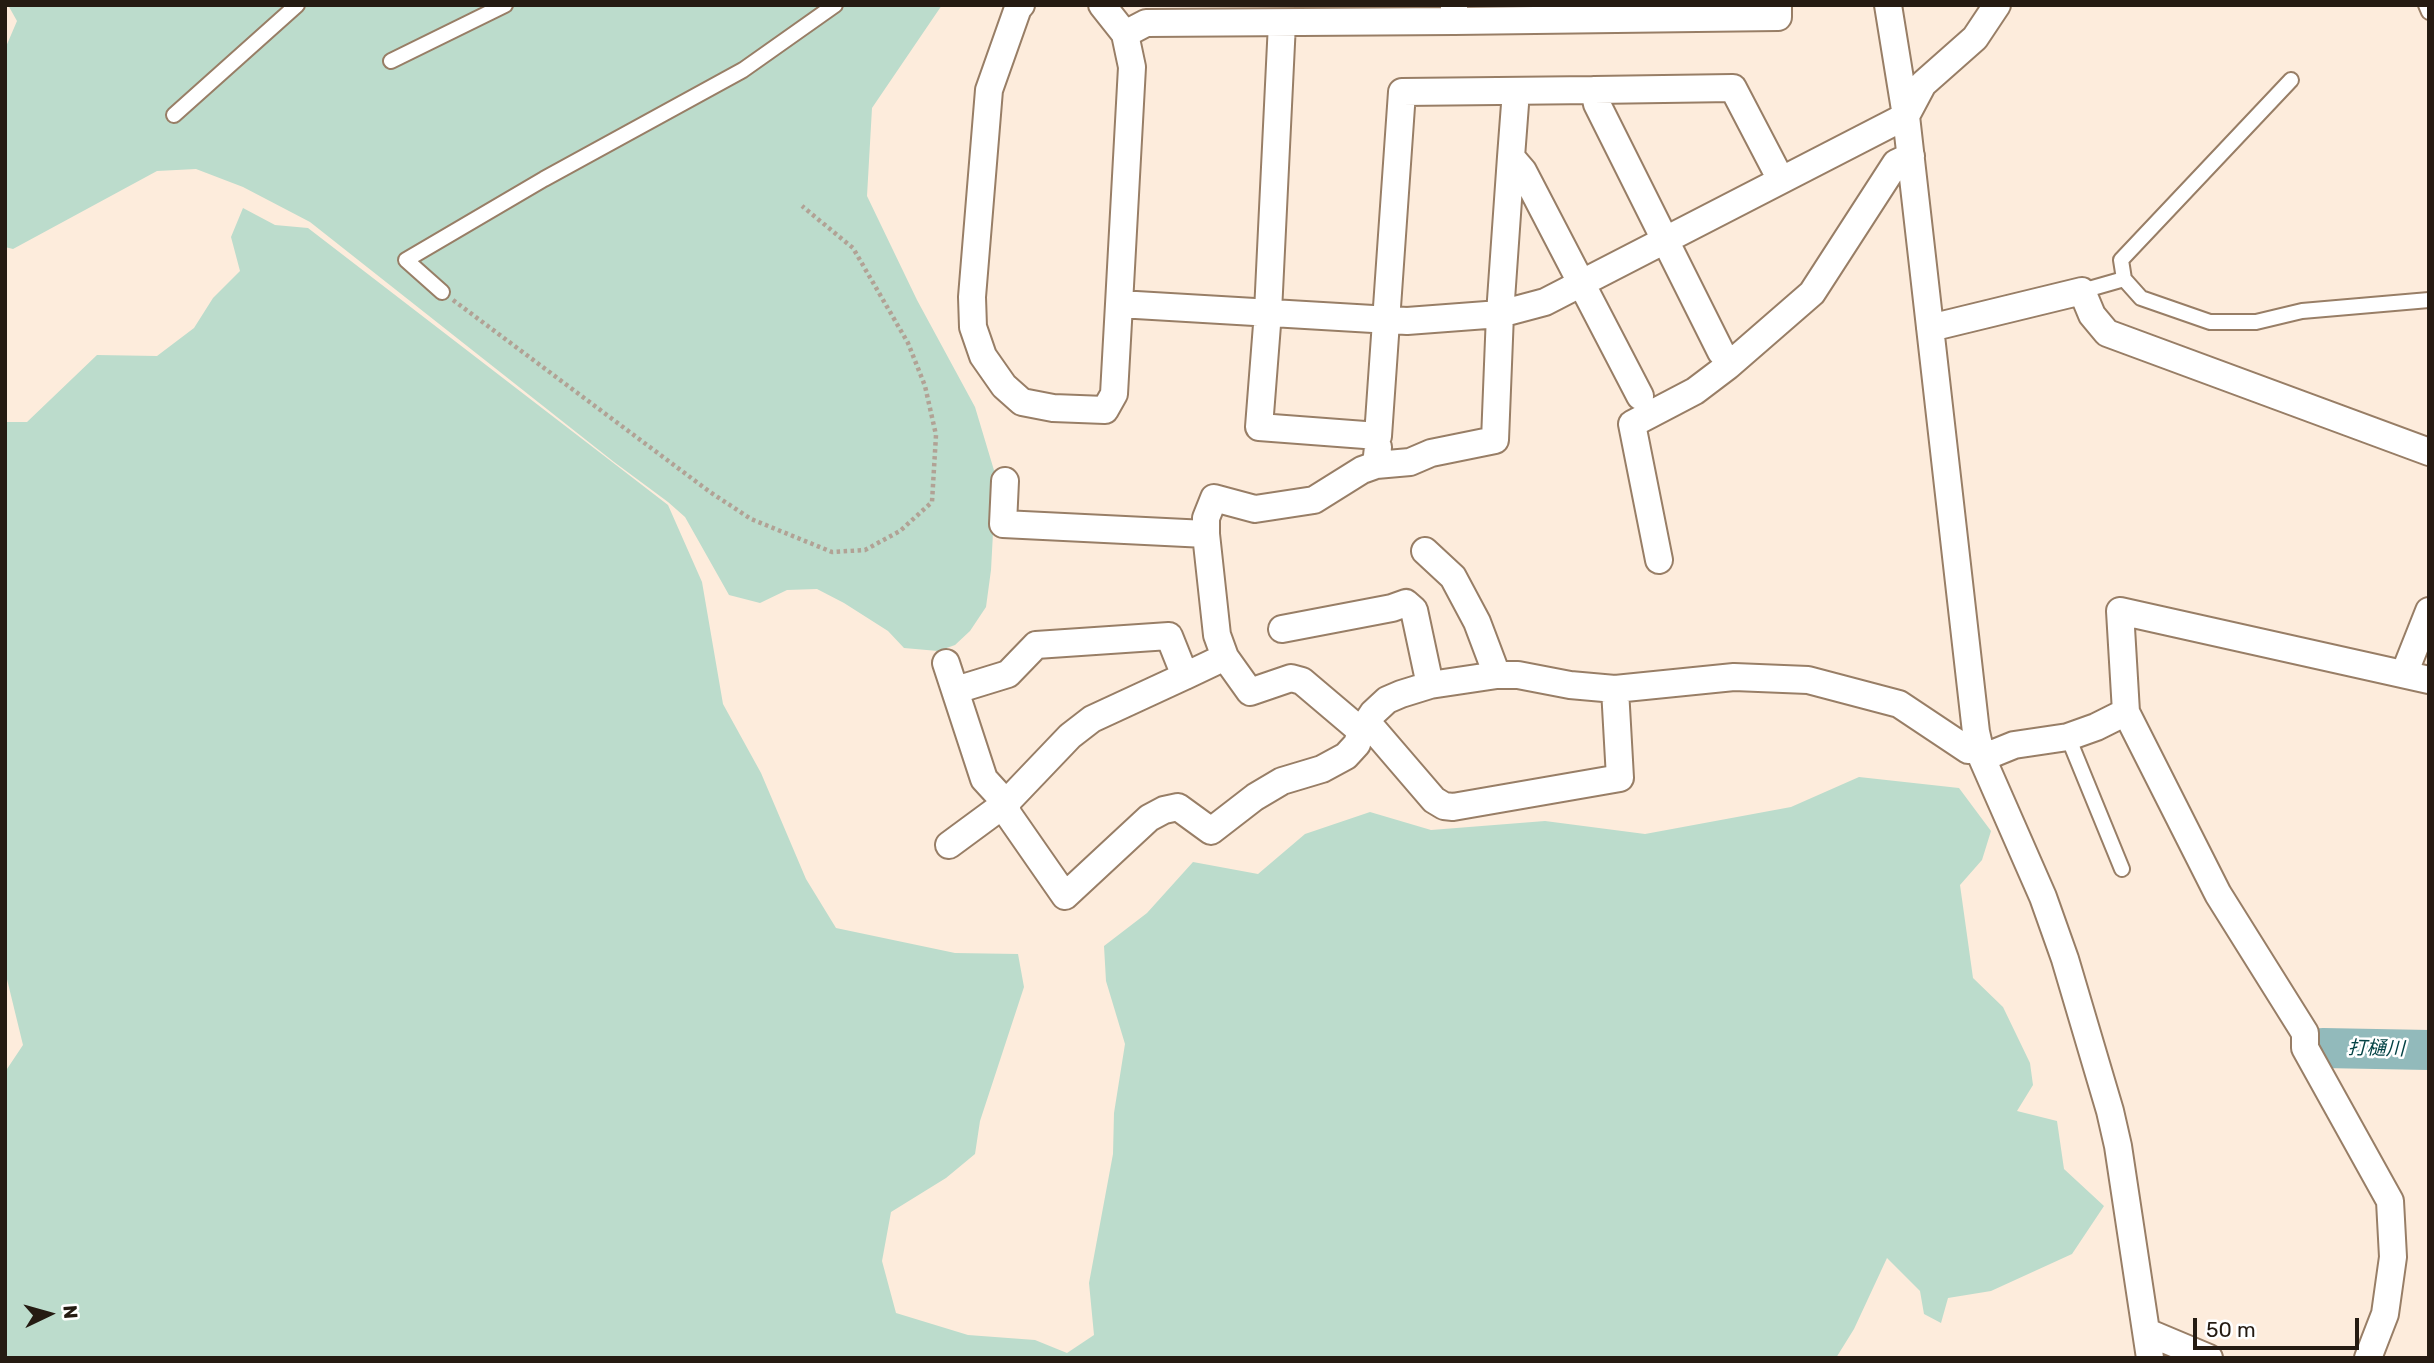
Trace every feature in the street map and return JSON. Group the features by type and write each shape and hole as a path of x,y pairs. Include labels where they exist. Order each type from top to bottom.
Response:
{"street":[{"path":"1021,5 989,90 972,297 972,327 983,356 1004,386 1022,402 1053,408 1105,410 1114,394 1132,67 1125,34 1102,5"},
{"path":"1125,34 1146,23 1282,23 1454,13 1778,17 1778,5"},
{"path":"1888,5 1911,156 1976,732 1981,754 2047,909 2065,959 2110,1111 2148,1345 2209,1358"},
{"path":"1119,304 1407,321 1500,314 1545,302 1906,116 1923,84 1975,38 1997,5"},
{"path":"1282,23 1268,312 1259,427 1378,436"},
{"path":"1376,465 1402,92 1733,88 1781,180"},
{"path":"1594,90 1597,104 1721,352"},
{"path":"1516,91 1494,440 1441,451 1410,462 1376,465 1362,470 1314,500 1255,509 1214,498 1206,519 1206,534 1217,635 1225,657 1250,692 1291,678 1302,681 1364,726 1434,800 1444,806 1453,807 1620,778 1615,689"},
{"path":"1659,560 1632,425 1695,391 1812,293 1896,163 1911,156"},
{"path":"1511,157 1523,171 1640,396"},
{"path":"1930,328 2082,290 2092,315 2107,333 2429,452"},
{"path":"1005,481 1003,524 1206,534"},
{"path":"1425,551 1453,577 1477,622 1497,676"},
{"path":"1282,629 1406,603 1415,610 1430,685"},
{"path":"2368,1358 2385,1314 2393,1257 2390,1201 2305,1048 2305,1033 2218,894 2126,712 2120,611 2417,677 2429,611"},
{"path":"956,690 1008,674 1037,645 1168,636 1185,676"},
{"path":"949,845 1006,803 1070,736 1092,719 1225,657"},
{"path":"947,663 984,779 1006,803 1008,814 1065,896 1149,818 1164,810 1178,807 1211,831 1255,797 1282,781 1322,769 1346,756 1357,744 1364,726 1387,700 1430,685 1518,675 1570,685 1615,689 1734,677 1808,680 1899,704 1968,750 1981,754 2014,745 2068,737 2126,712"}],"lane":[{"path":"174,115 297,5"},
{"path":"391,61 505,5"},
{"path":"442,292 406,260 544,179 744,70 835,5"},
{"path":"2426,5 2429,12"},
{"path":"2291,80 2121,260 2124,279 2141,298 2210,322 2256,322 2302,311 2429,300"},
{"path":"2082,290 2124,279"},
{"path":"2068,737 2122,869"}],"path":[{"path":"442,292 710,492 751,519 832,552 865,550 900,531 932,502 936,435 925,386 908,343 853,248 802,206"}],"green space":[{"path":"8,5 942,5 872,108 867,196 917,300 975,407 996,477 991,570 986,607 970,631 955,645 938,651 904,648 888,631 817,589 787,590 760,603 729,595 685,517 668,502 310,222 243,187 196,169 157,171 13,249 5,247 5,49 17,21"},
{"path":"243,208 275,225 308,228 668,505 702,582 723,704 761,773 806,879 836,928 955,953 1018,954 1024,987 980,1121 975,1154 946,1178 891,1212 882,1261 896,1313 968,1335 1035,1340 1067,1353 1094,1335 1089,1283 1113,1154 1114,1113 1125,1044 1106,981 1104,946 1147,913 1193,862 1258,874 1305,834 1370,812 1431,830 1545,821 1645,834 1791,807 1859,777 1959,788 1991,831 1982,860 1960,885 1973,978 2003,1007 2030,1063 2033,1085 2017,1111 2057,1121 2064,1169 2104,1206 2072,1254 1991,1291 1948,1298 1941,1323 1924,1314 1920,1291 1887,1258 1854,1329 1836,1358 5,1358 5,1072 23,1045 5,971 5,422 27,422 97,355 157,356 194,328 213,298 240,271 231,237"}],"waterway":[{"name":"打樋川","path":"2323,1048 2429,1050"}]}
